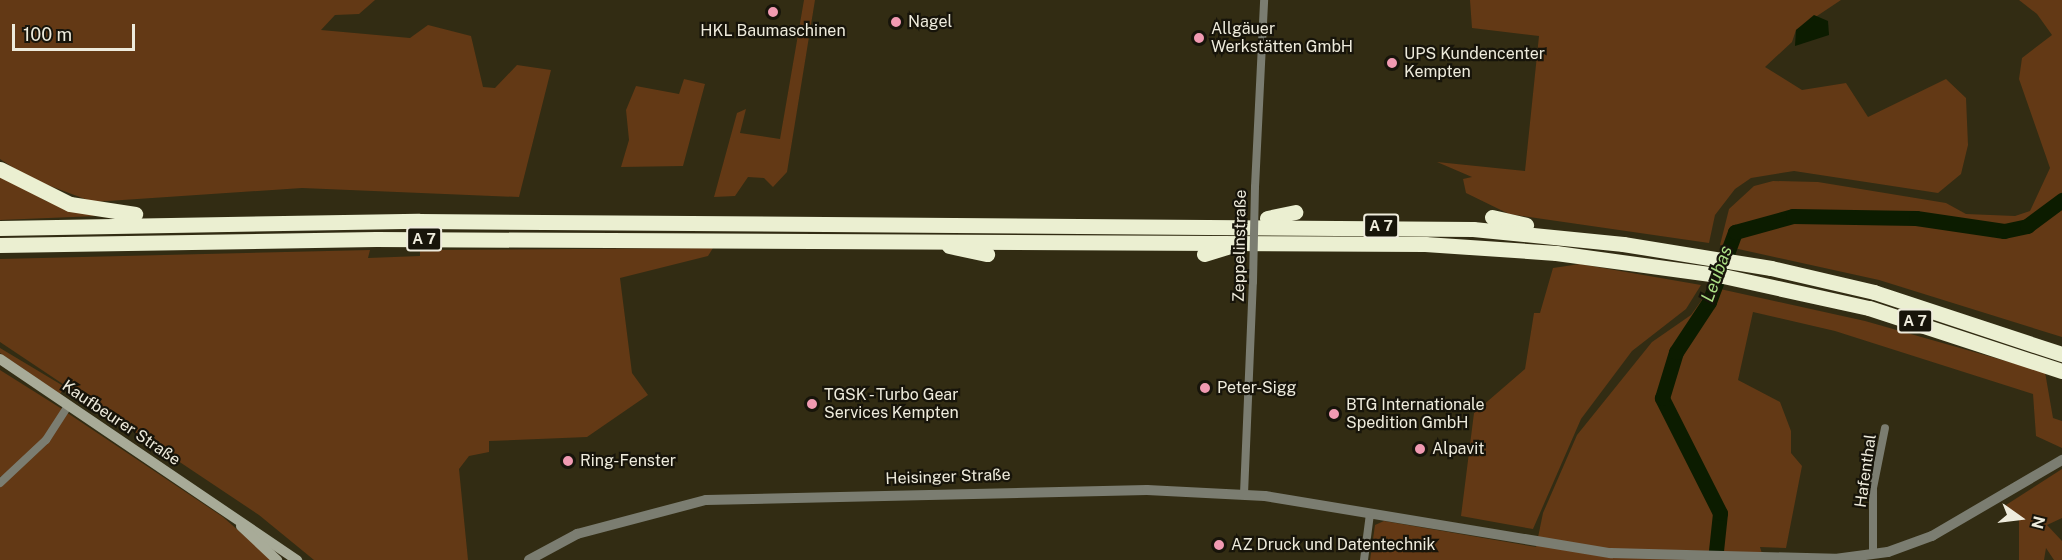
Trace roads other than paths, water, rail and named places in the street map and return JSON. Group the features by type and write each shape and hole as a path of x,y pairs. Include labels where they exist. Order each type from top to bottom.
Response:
{"highway":[{"path":"0,170 70,204 167,223"},
{"path":"1204,224 1295,212"},
{"path":"1492,217 1557,236"},
{"name":"A 7","path":"0,228 167,223 780,222 1204,224 1473,229 1557,236 1682,252 1771,268 1874,292 2062,354"},
{"name":"A 7","path":"0,245 163,239 1248,240 1556,252 1681,269 1765,284 1869,308 2062,371"},
{"path":"919,239 987,254"},
{"path":"1204,254 1248,240"}],"main road":[{"name":"Kaufbeurer Straße","path":"0,359 226,511"},
{"path":"226,511 277,560"},
{"path":"226,511 297,560"}],"street":[{"name":"Zeppelinstraße","path":"1244,494 1264,0"},
{"path":"0,483 46,440 68,406"},
{"name":"Hafenthal","path":"1873,554 1873,488 1885,428"},
{"name":"Heisinger Straße","path":"529,560 577,534 706,500 1006,491 1244,494 1583,550 1764,559 1873,554 1952,527 2062,460"},
{"path":"1364,560 1373,514"}],"waterway":[{"name":"Leubas","path":"1715,560 1720,513 1662,398 1676,352 1709,302 1735,232 1793,216 1916,218 2004,231 2027,226 2062,200"}],"place":[{"name":"HKL Baumaschinen","path":"773,12"},
{"name":"Nagel","path":"896,22"},
{"name":"Allgäuer Werkstätten GmbH","path":"1199,38"},
{"name":"UPS Kundencenter Kempten","path":"1392,63"},
{"name":"Peter-Sigg","path":"1205,388"},
{"name":"TGSK - Turbo Gear Services Kempten","path":"812,404"},
{"name":"BTG Internationale Spedition GmbH","path":"1334,414"},
{"name":"Alpavit","path":"1420,449"},
{"name":"Ring-Fenster","path":"568,461"},
{"name":"AZ Druck und Datentechnik","path":"1219,545"}]}
